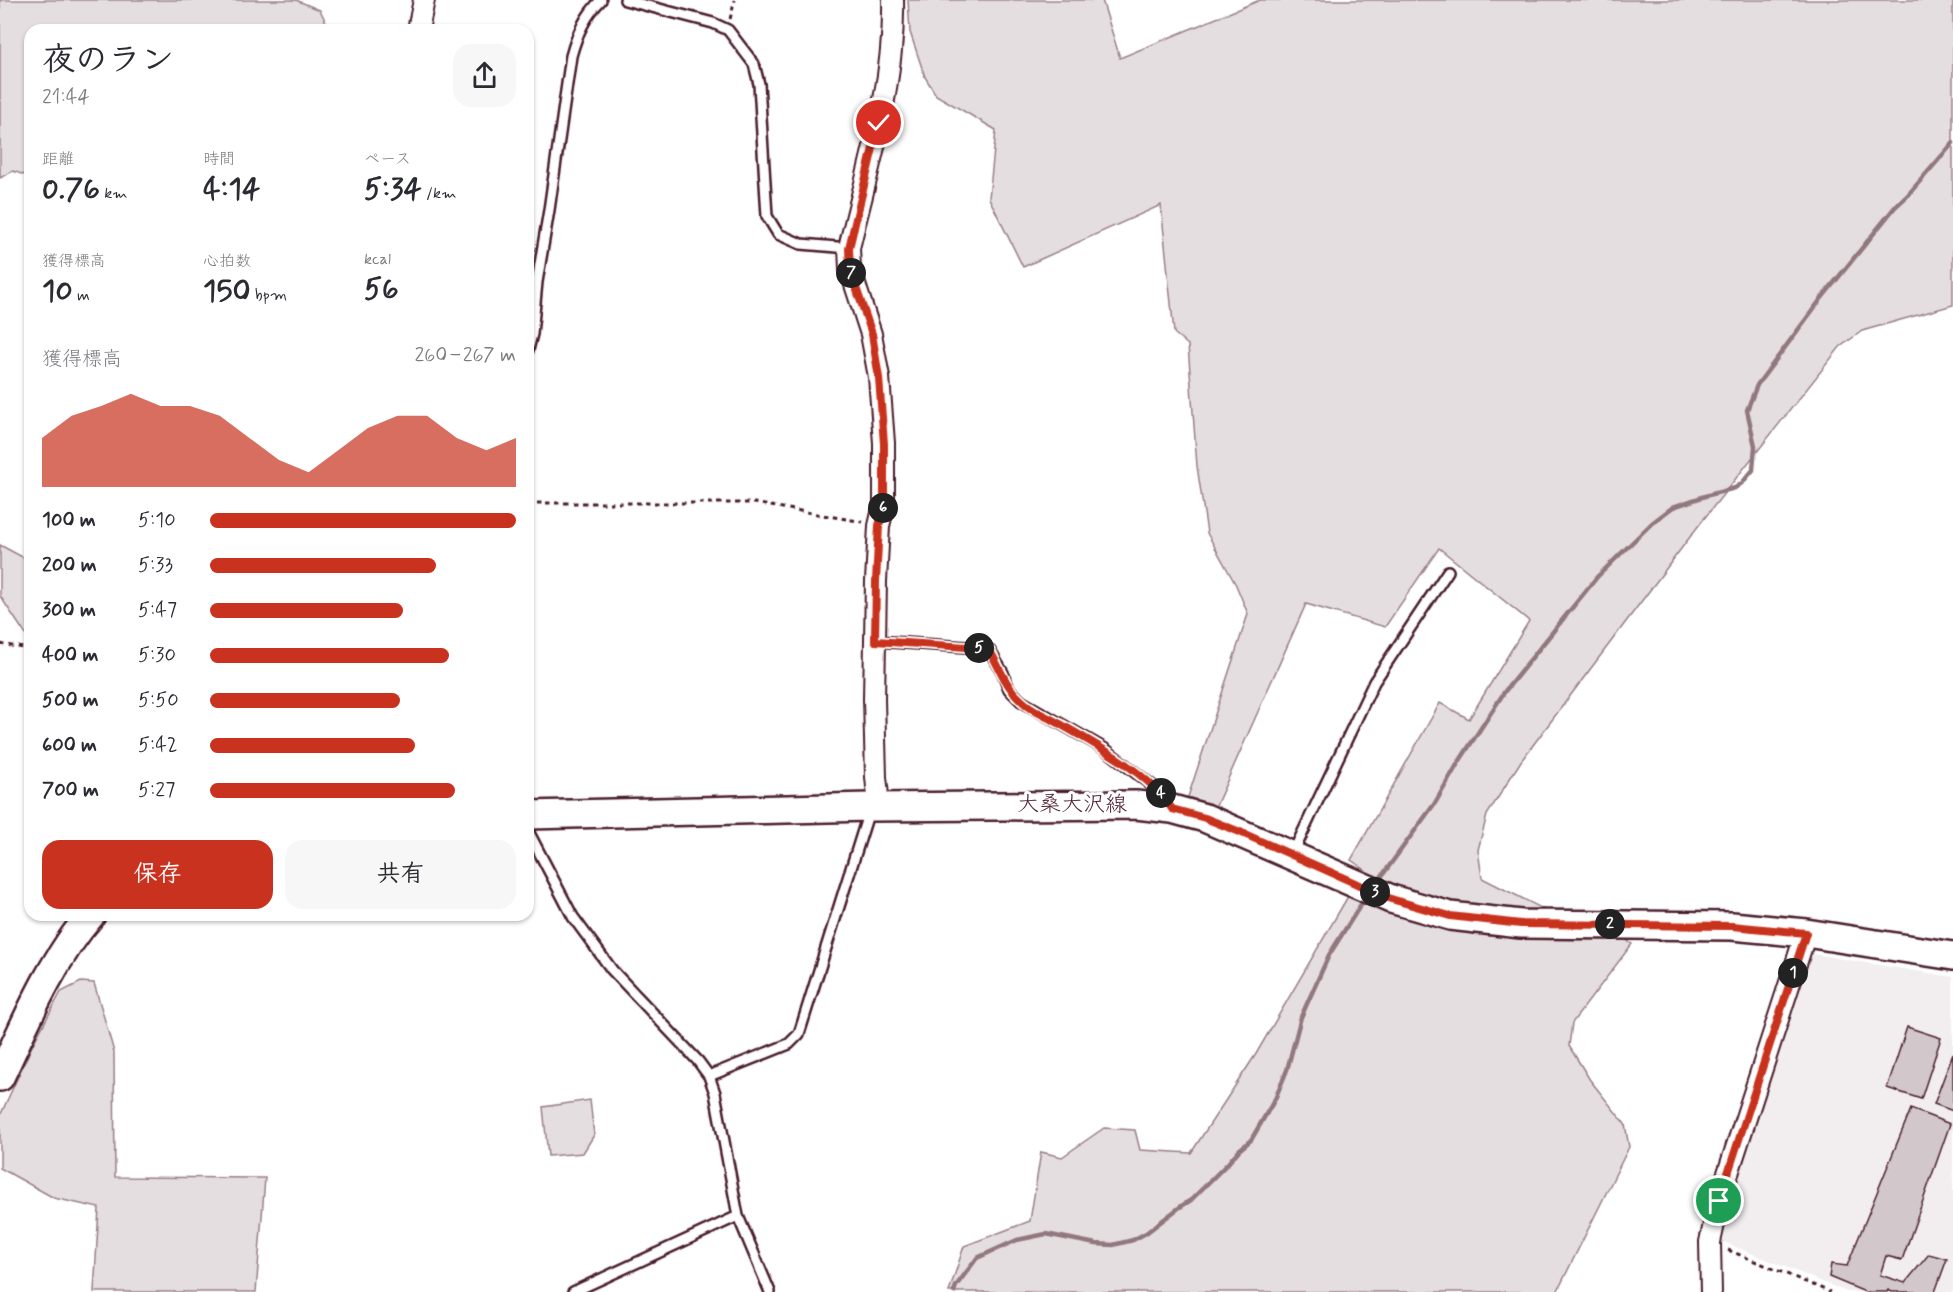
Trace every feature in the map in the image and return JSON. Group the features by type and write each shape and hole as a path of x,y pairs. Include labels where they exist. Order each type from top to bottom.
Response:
{"main road":[{"name":"大桑大沢線","path":"534,815 874,806 1136,805 1172,809 1205,818 1391,899 1450,916 1521,924 1732,926 1806,933 1953,956"},
{"path":"0,1077 39,996 77,931 86,921"}],"street":[{"path":"419,24 423,0"},
{"path":"874,806 876,581 879,526 884,504 884,444 879,378 872,334 850,270 849,248 879,123 891,60 894,31 893,0"},
{"path":"1711,1292 1710,1242 1719,1201 1806,933"}],"lane":[{"path":"534,313 571,56 577,34 601,0"},
{"path":"625,0 713,23 728,30 754,64 759,84 767,216 778,234 801,244 849,248"},
{"path":"1292,855 1374,682 1448,571"},
{"path":"875,641 982,648 990,651 1009,689 1021,701 1105,749 1163,794 1172,809"},
{"path":"709,1076 789,1044 799,1034 874,806"},
{"path":"534,842 573,916 612,970 698,1061 709,1076 715,1093 738,1216 770,1292"},
{"path":"573,1292 738,1216"}],"path":[{"path":"728,30 735,0"},
{"path":"534,502 754,503 826,514 879,526"},
{"path":"0,644 24,648"},
{"path":"1710,1242 1830,1292"}],"shaded area":[{"path":"0,0 296,0 320,10 327,24 24,24 24,175 13,171 0,178"},
{"path":"908,0 1102,0 1120,58 1260,0 1953,0 1953,305 1862,331 1840,347 1699,525 1521,761 1487,815 1478,850 1482,878 1557,916 1632,944 1572,1023 1569,1046 1590,1080 1625,1124 1629,1147 1557,1292 949,1292 964,1246 1030,1221 1041,1152 1062,1157 1104,1128 1135,1130 1140,1150 1191,1153 1256,1054 1364,869 1351,860 1440,703 1469,719 1529,621 1439,548 1385,627 1306,604 1215,808 1188,797 1248,614 1236,585 1207,533 1197,466 1188,345 1174,333 1161,205 1023,267 989,198 996,130 936,95 925,77 910,32"},
{"path":"0,545 24,558 24,632 0,596"},
{"path":"1807,953 1953,977 1953,1292 1847,1292 1721,1241 1727,1197"},
{"path":"81,982 94,983 114,1052 115,1177 265,1178 256,1292 94,1292 99,1208 54,1198 0,1168 0,1116 33,1044 61,992"},
{"path":"590,1100 594,1135 583,1153 548,1156 543,1107"}],"building":[{"path":"1907,1027 1941,1038 1921,1099 1887,1088"},
{"path":"1953,1053 1953,1111 1934,1104"},
{"path":"1911,1109 1950,1124 1902,1260 1886,1256 1880,1275 1905,1283 1929,1254 1947,1259 1935,1292 1892,1292 1888,1290 1887,1292 1865,1292 1829,1277 1831,1264 1847,1266"}],"waterway":[{"path":"1376,884 1435,803 1505,691 1597,577 1652,523 1673,507 1735,488 1753,470 1755,446 1747,410 1757,385 1821,299 1895,207 1953,143"},
{"path":"954,1292 977,1258 1017,1240 1046,1234 1113,1245 1133,1240 1146,1233 1191,1200 1251,1140 1275,1099 1287,1070 1301,1017 1329,955 1365,898"}],"route":[{"path":"879,123 849,248 850,270 872,334 879,378 884,444 884,504 879,526 875,641 982,648 990,651 1009,689 1021,701 1105,749 1163,794 1172,809 1205,818 1240,832 1391,899 1450,916 1521,924 1732,926 1806,933 1719,1201"}]}
